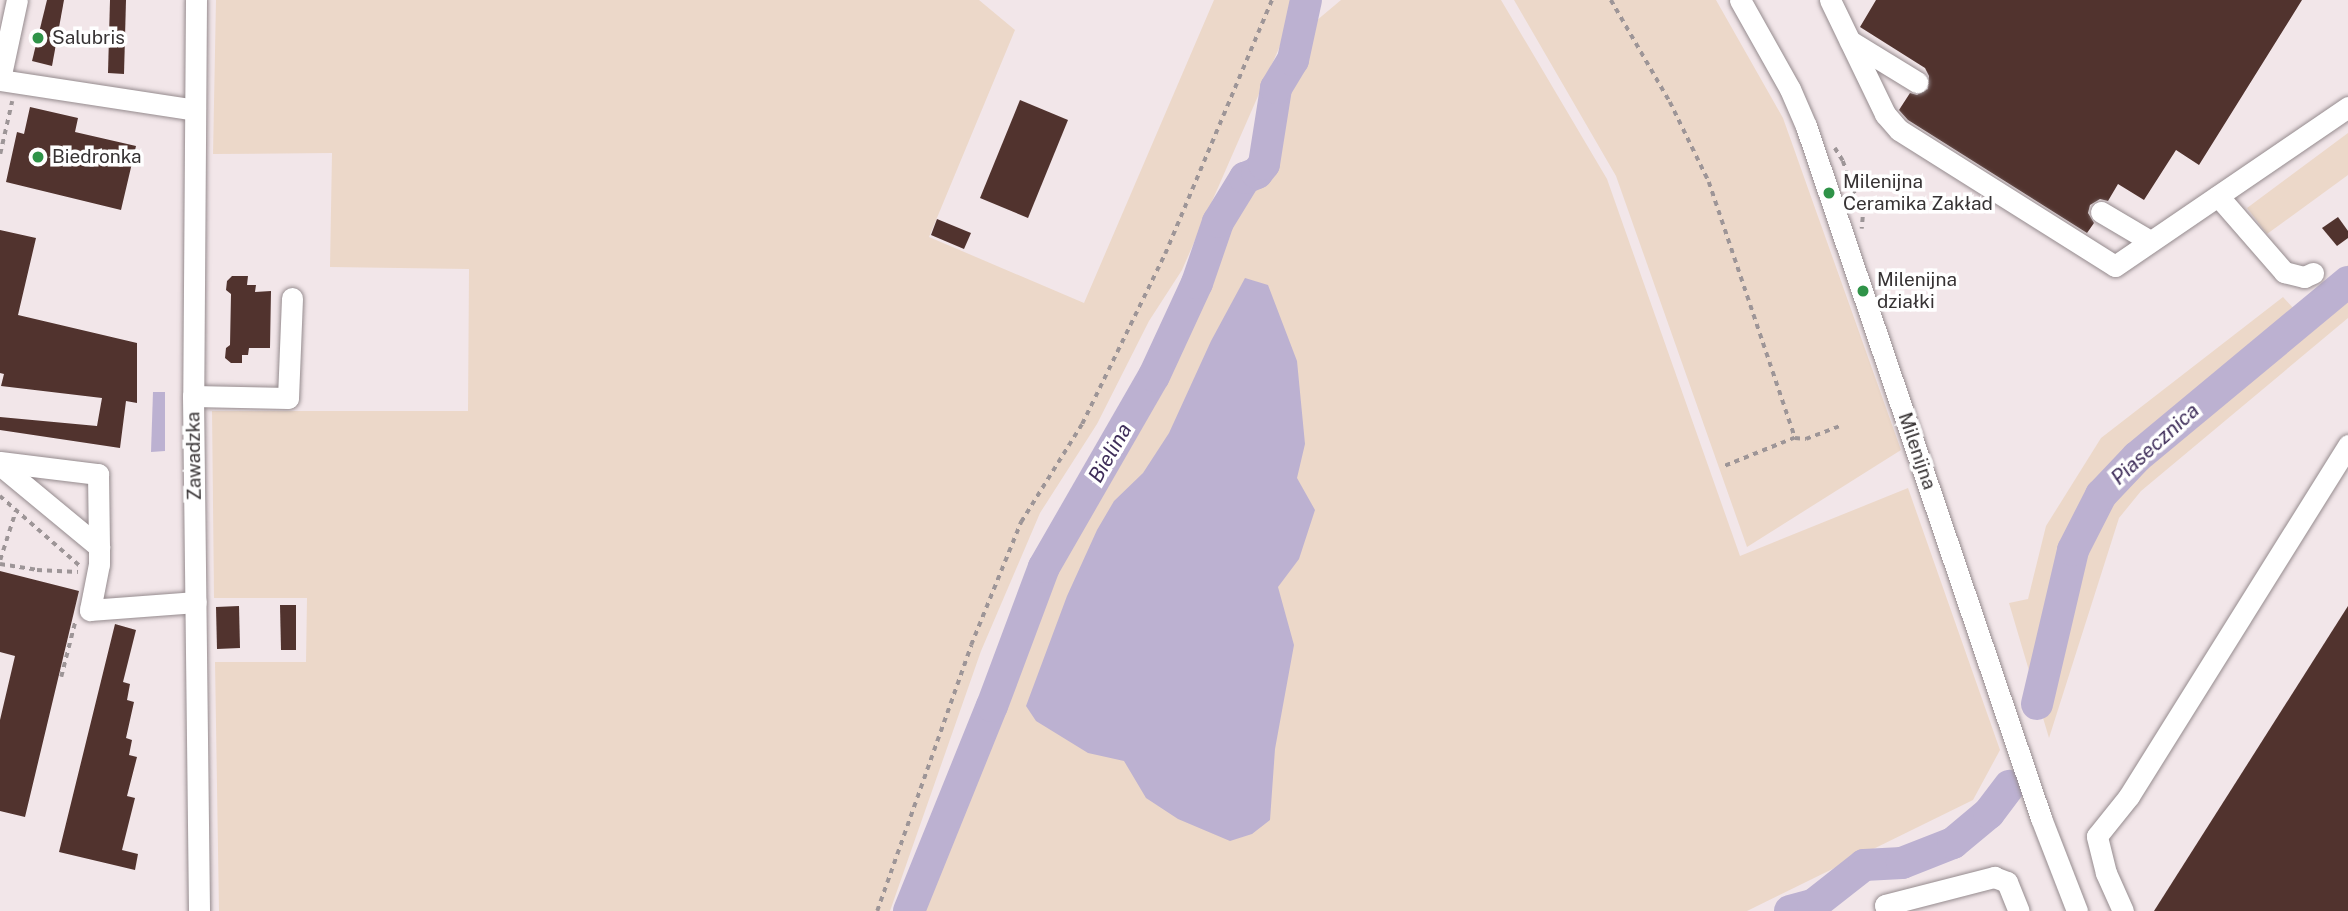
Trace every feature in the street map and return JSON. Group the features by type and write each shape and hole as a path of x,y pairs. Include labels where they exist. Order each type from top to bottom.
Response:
{"street":[{"path":"17,0 0,79 195,110"},
{"name":"Zawadzka","path":"196,0 193,396 199,911"},
{"name":"Milenijna","path":"1740,0 1790,89 1805,126 2042,818 2077,911"},
{"path":"1830,0 1885,114 1899,130 2115,266 2348,107"},
{"path":"1850,41 1917,82"},
{"path":"2218,196 2284,272 2304,277 2313,273"},
{"path":"2101,212 2150,241"},
{"path":"193,396 288,398 292,298"},
{"path":"2123,911 2106,873 2097,836 2129,796 2348,445"},
{"path":"0,463 98,474 99,564 90,610 196,602"},
{"path":"0,463 99,547"},
{"path":"1887,911 1885,905 1994,877 2007,882 2019,911"}],"path":[{"path":"877,911 971,645 1021,522 1082,424 1166,254 1272,0"},
{"path":"1611,0 1670,102 1709,182 1795,438"},
{"path":"1723,467 1795,438 1806,439 1842,425"},
{"path":"0,496 87,572 37,570 0,562 16,510"},
{"path":"61,677 77,612"}],"shaded area":[{"path":"216,0 979,0 1015,30 929,237 1084,303 1214,0 1300,0 1182,270 1149,321 1097,424 1040,513 981,651 890,911 219,911 215,662 306,662 307,598 214,598 212,411 468,411 469,269 330,267 332,153 213,154"},
{"path":"1341,0 1501,0 1607,179 1740,556 1908,488 2000,750 1973,800 1747,911 912,911 1050,570 1161,378 1316,21"},
{"path":"1514,0 1716,0 1783,118 1901,450 1747,547 1616,176"},
{"path":"2348,133 2348,175 2267,234 2247,208"},
{"path":"2348,265 2348,318 2141,491 2119,518 2049,738 2009,603 2028,599 2046,526 2101,438 2283,297 2294,309"},
{"path":"1245,278 1268,285 1297,361 1305,444 1297,478 1315,510 1299,559 1278,587 1294,645 1275,749 1270,820 1252,834 1230,841 1178,819 1146,798 1124,761 1088,753 1036,721 1026,706 1067,596 1097,530 1114,501 1143,473 1169,433 1211,341"},
{"path":"153,392 165,392 165,451 151,452"}],"building":[{"path":"47,0 64,0 52,66 32,61"},
{"path":"110,0 126,0 124,74 108,73"},
{"path":"1876,0 2302,0 2199,165 2176,150 2144,200 2118,184 2108,201 2100,199 2090,205 2088,213 2094,223 2087,233 1908,120 1899,110 1910,93 1917,95 1928,89 1929,76 1925,68 1860,27"},
{"path":"1020,100 1068,120 1028,218 980,198"},
{"path":"30,107 78,118 75,132 136,146 121,210 6,182 17,132 24,134"},
{"path":"2338,217 2348,231 2348,238 2337,246 2322,228"},
{"path":"937,219 971,233 964,249 931,235"},
{"path":"0,230 36,238 18,315 137,343 137,403 126,401 120,448 0,430 0,417 97,426 102,398 1,386 4,374 0,373"},
{"path":"232,276 248,276 247,285 256,285 255,292 271,291 270,348 249,348 248,355 242,355 242,363 231,363 225,358 226,348 230,345 231,294 226,290 227,281"},
{"path":"0,571 79,591 25,817 0,811 0,720 15,656 0,652"},
{"path":"280,605 296,605 296,650 281,650"},
{"path":"239,606 240,648 217,649 216,607"},
{"path":"2348,606 2348,911 2154,911"},
{"path":"115,624 136,630 123,682 130,684 127,700 134,702 126,738 132,740 129,755 137,757 127,796 135,798 122,850 138,854 135,870 59,852"}],"waterway":[{"name":"Bielina","path":"909,911 992,706 1044,567 1154,376 1197,283 1218,222 1245,178 1257,173 1264,164 1276,88 1293,60 1306,0"},
{"name":"Piasecznica","path":"2037,704 2073,550 2101,495 2137,457 2348,282"},
{"name":"Piasecznica","path":"1790,911 1813,905 1864,865 1902,863 1953,843 1989,813 2009,786"}],"place":[{"name":"Salubris","path":"38,38"},
{"name":"Biedronka","path":"38,157"},
{"name":"Milenijna Ceramika Zakład","path":"1829,193"},
{"name":"Milenijna działki","path":"1863,291"}]}
